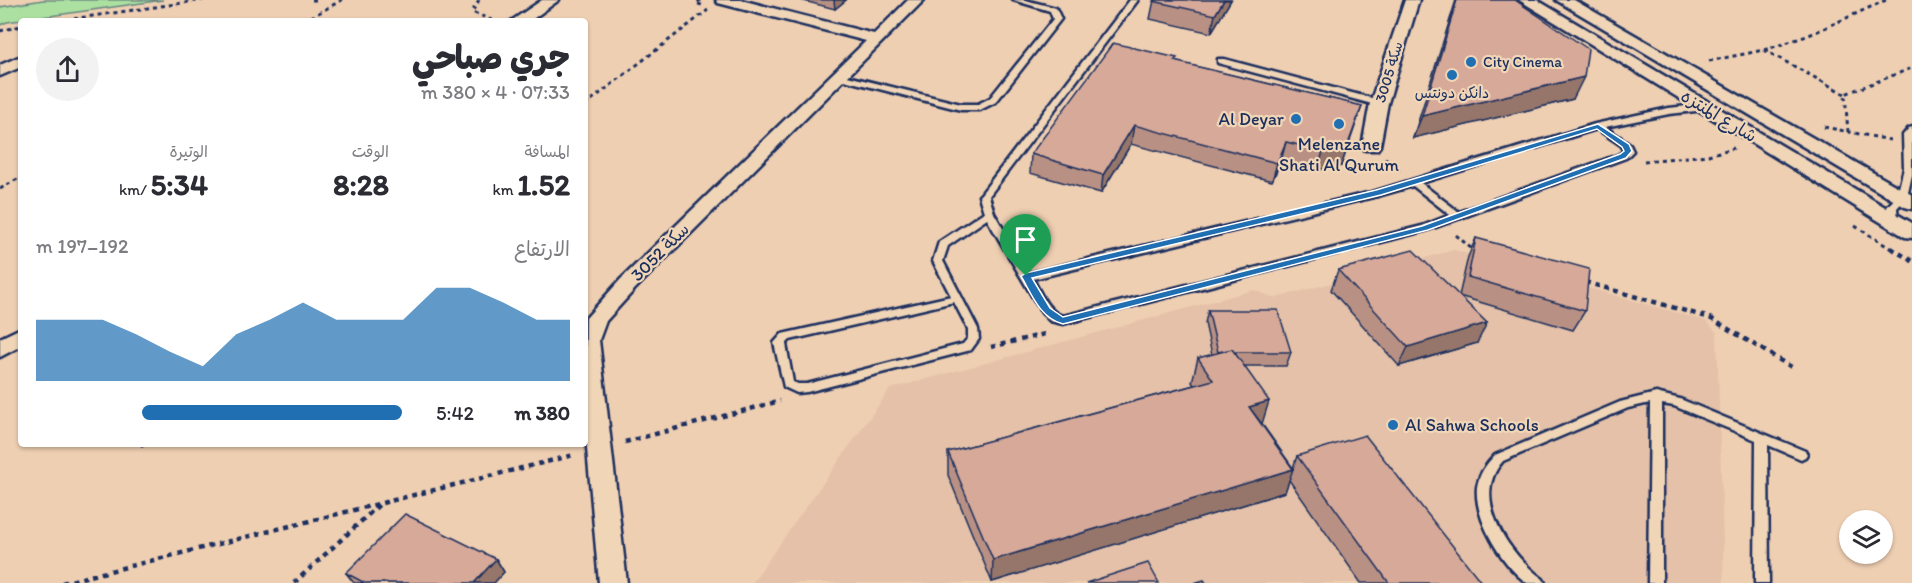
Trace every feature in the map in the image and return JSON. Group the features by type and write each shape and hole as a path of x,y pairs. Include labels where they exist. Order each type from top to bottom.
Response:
{"street":[{"path":"524,18 552,0"},
{"path":"723,0 875,39"},
{"name":"سكة 3052","path":"613,583 588,340 597,318 628,284 916,0"},
{"name":"سكة 3005","path":"1371,146 1379,103 1412,0"},
{"name":"شارع المنتزه","path":"1526,0 1912,232"},
{"name":"شارع المنتزه","path":"1563,0 1907,200"},
{"path":"1558,19 1584,12"},
{"path":"0,70 18,61"},
{"path":"0,349 18,338"}],"lane":[{"path":"838,76 961,107 980,106 993,100 1057,19 1053,10 1017,0"},
{"path":"1134,0 984,196 989,213 1046,310 1054,318 1063,320 1425,228 1623,156 1628,151 1626,145 1598,126"},
{"path":"1221,61 1379,103"},
{"path":"1026,276 1414,182 1598,126 1668,111 1705,107"},
{"path":"1893,221 1892,207 1907,200 1909,168 1907,135 1912,130"},
{"path":"1414,182 1457,216"},
{"path":"956,298 786,337 780,343 780,352 788,384 797,389 807,388 967,347 974,339 973,329 938,261 944,244 989,213"},
{"path":"1655,583 1656,397"},
{"path":"1538,583 1507,554 1490,522 1485,500 1487,474 1499,458 1632,402 1656,397 1676,402 1801,454"},
{"path":"1762,438 1762,583"}],"path":[{"path":"79,18 203,0"},
{"path":"312,0 320,0"},
{"path":"309,18 342,0"},
{"path":"479,0 472,12 487,18"},
{"path":"588,103 711,8 696,3 701,0"},
{"path":"1679,68 1764,50 1807,36 1886,0"},
{"path":"0,31 18,27"},
{"path":"1764,50 1845,94 1912,68"},
{"path":"1845,94 1848,132"},
{"path":"1818,126 1907,144"},
{"path":"1371,146 1414,182"},
{"path":"0,189 18,179"},
{"path":"1455,235 1475,250"},
{"path":"1576,279 1710,318 1793,368"},
{"path":"294,583 380,504"}],"shaded area":[{"path":"1454,250 1706,321 1717,333 1724,583 752,583 890,389 1254,290 1275,298"}],"green space":[{"path":"43,0 163,0 35,18 18,18 18,20 0,25 0,7"}],"building":[{"path":"1154,0 1224,0 1215,15"},
{"path":"1457,0 1515,0 1588,49 1584,77 1422,116"},
{"path":"1113,43 1177,58 1174,61 1362,106 1347,147 1323,151 1286,142 1277,163 1134,125 1103,175 1031,154"},
{"path":"1476,238 1589,269 1585,311 1468,277"},
{"path":"1413,250 1487,323 1408,347 1338,270"},
{"path":"1208,310 1278,310 1291,352 1234,352 1232,349 1218,352"},
{"path":"1232,349 1269,401 1249,407 1293,469 993,560 948,452 1213,380 1198,358"},
{"path":"1365,435 1482,583 1389,583 1297,456"},
{"path":"405,514 496,559 474,583 362,583 346,573"},
{"path":"1148,563 1159,583 1086,583"}],"place":[{"name":"City Cinema","path":"1471,62"},
{"name":"دانكن دونتس","path":"1452,75"},
{"name":"Al Deyar","path":"1296,119"},
{"name":"Melenzane Shati Al Qurum","path":"1339,124"},
{"name":"Al Sahwa Schools","path":"1393,425"}],"route":[{"path":"1598,126 1626,145 1628,151 1623,156 1425,228 1063,320 1054,318 1046,310 1026,276 1378,193 1598,126"}]}
